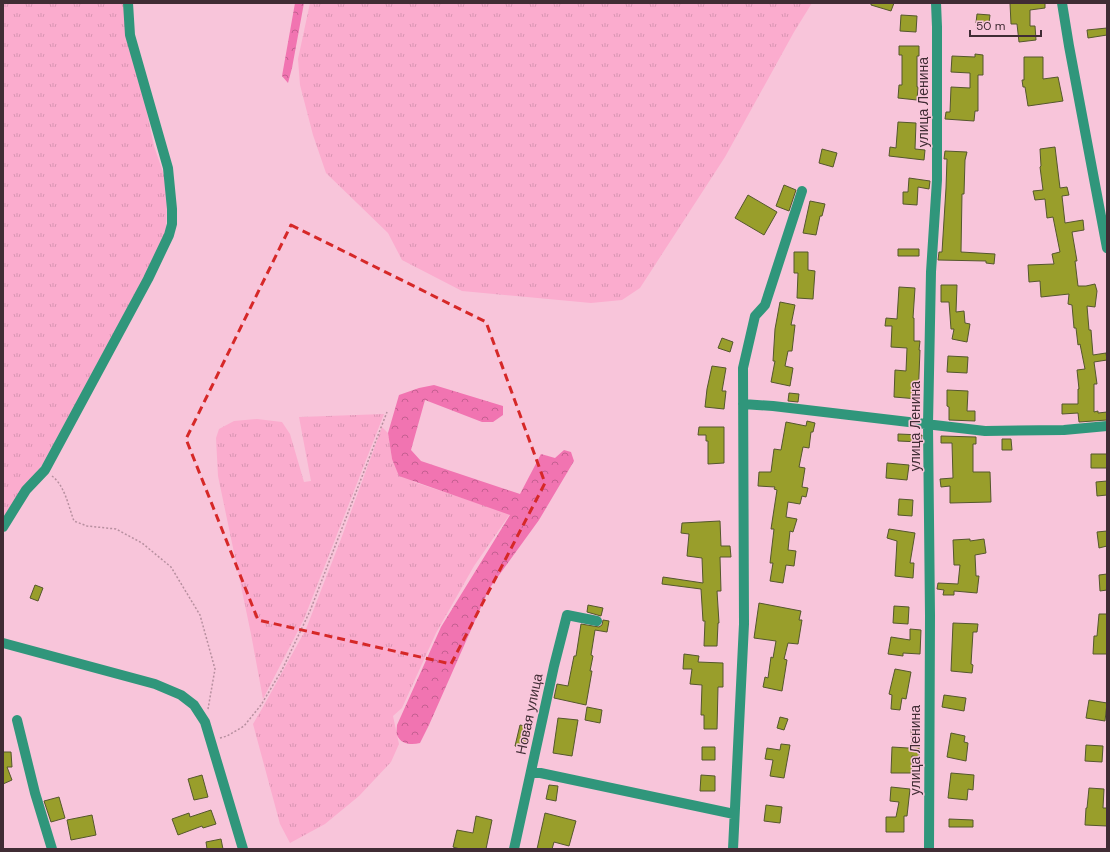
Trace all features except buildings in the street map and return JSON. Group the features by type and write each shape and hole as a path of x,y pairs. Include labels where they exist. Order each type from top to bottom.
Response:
{"street":[{"path":"3,527 26,490 45,470 148,280 169,235 172,224 168,168 130,35 128,3"},
{"name":"улица Ленина","path":"929,849 930,614 928,424 931,272 937,180 936,3"},
{"path":"1062,3 1107,248"},
{"path":"733,849 744,624 743,368 755,316 765,305 802,191"},
{"path":"743,404 773,406 985,431 1064,430 1107,426"},
{"name":"Новая улица","path":"514,849 554,666 567,615 597,621"},
{"path":"3,643 155,684 181,695 194,705 205,722 243,849"},
{"path":"18,720 35,793 52,849"},
{"path":"531,771 734,814"}],"path":[{"path":"210,740 227,736 244,726 261,705 282,670 310,611 387,412"},
{"path":"45,470 58,480 64,490 74,521 87,526 116,529 142,543 171,567 200,616 215,669 210,704 205,722"}],"highlighted area":[{"path":"291,225 486,322 545,483 451,664 258,620 186,439"}],"green space":[{"path":"3,3 124,3 154,146 164,175 167,202 166,232 159,250 42,465 26,485 3,525"},
{"path":"295,3 304,3 288,83 282,76"},
{"path":"310,3 812,3 794,32 725,157 640,288 622,300 591,303 462,291 402,260 388,233 326,173 313,135 300,85 298,59"},
{"path":"434,385 503,406 503,415 493,422 482,422 425,400 411,450 421,461 520,494 541,454 555,458 564,450 571,452 574,461 539,520 489,589 420,743 410,744 401,741 397,734 397,725 441,627 510,515 399,476 392,459 388,433 399,395 419,388"},
{"path":"384,414 304,619 263,699 218,476 216,438 219,429 234,421 257,419 282,422 290,434 304,482 311,481 299,417"},
{"path":"382,427 388,433 392,459 414,482 510,514 474,566 436,633 402,708 393,716 399,744 391,762 359,796 325,824 290,843 280,824 253,724 306,629"}]}
